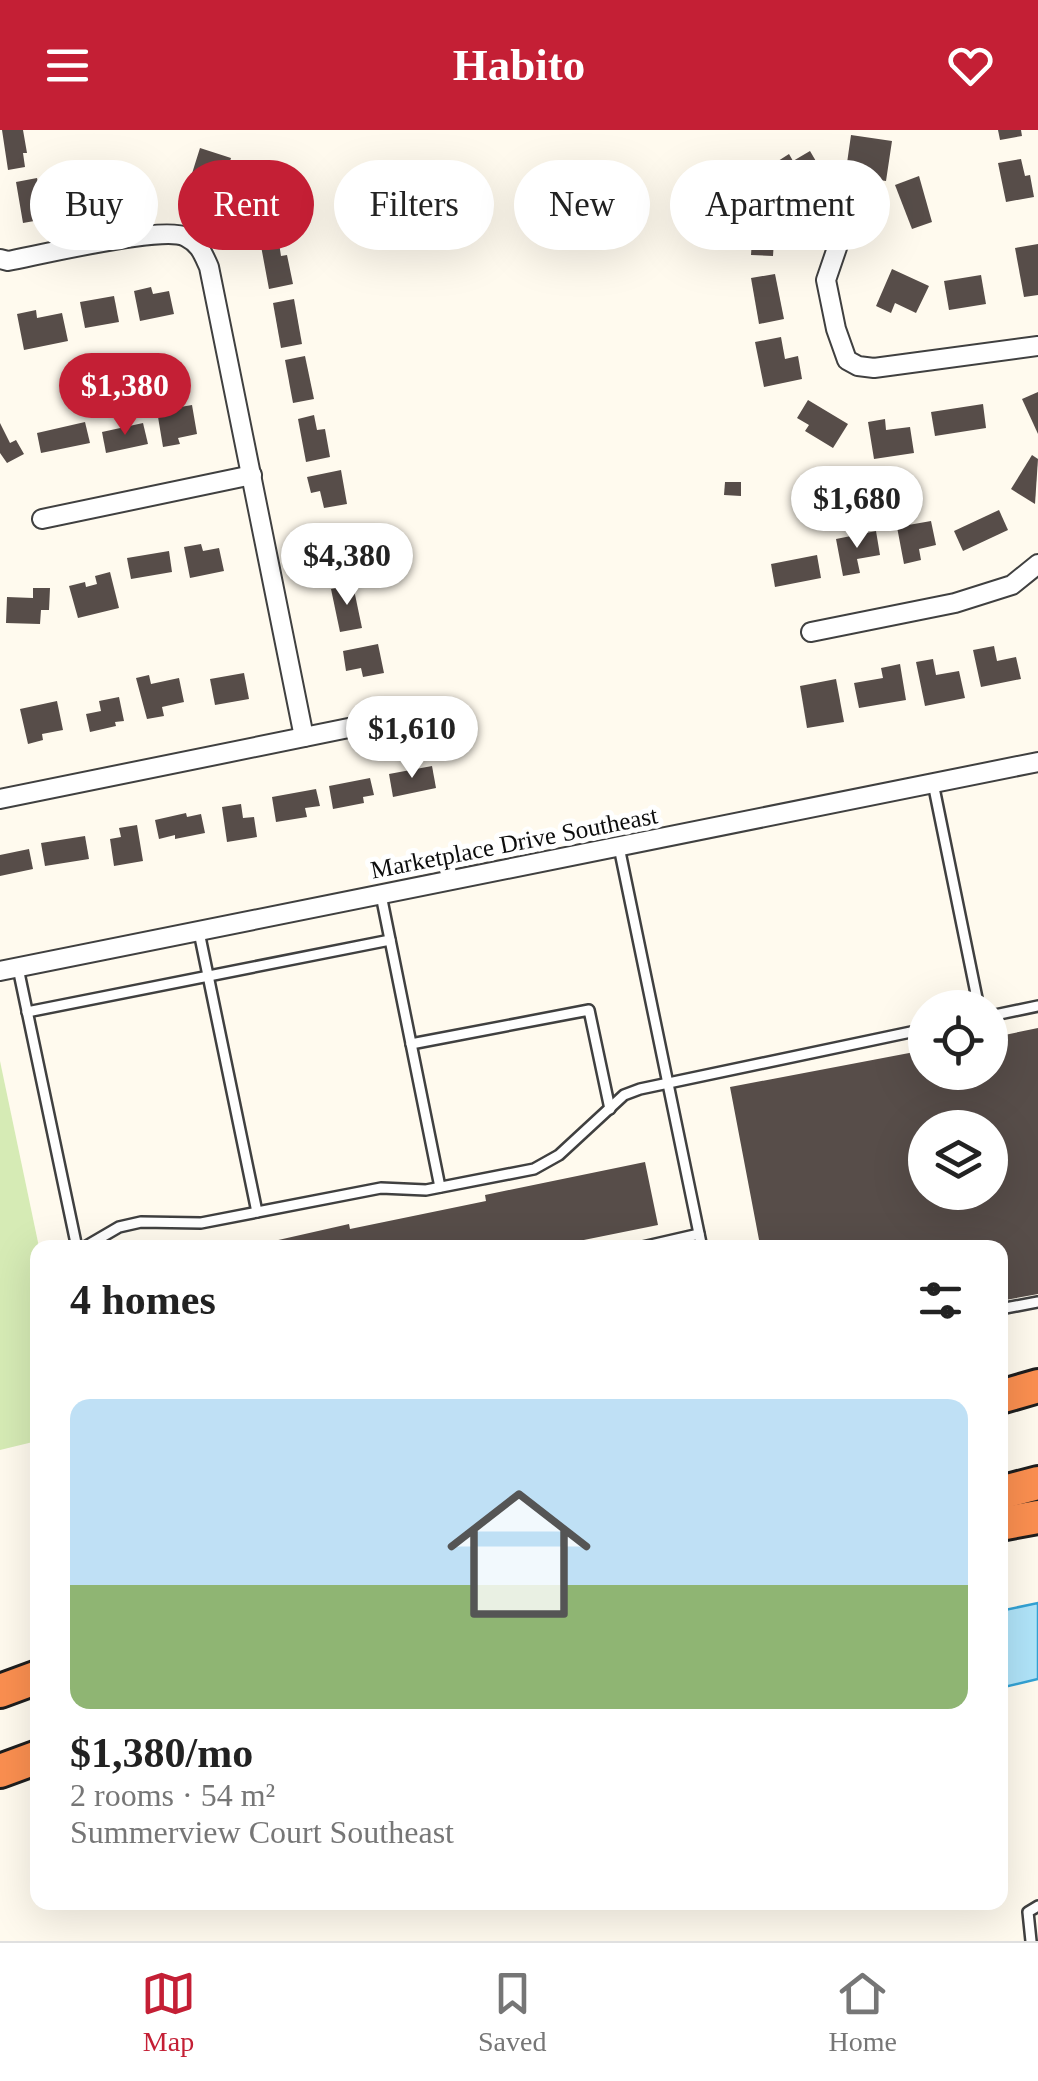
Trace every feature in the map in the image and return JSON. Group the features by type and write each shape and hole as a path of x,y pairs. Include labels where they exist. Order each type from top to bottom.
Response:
{"highway":[{"path":"1008,1395 1038,1386"},
{"path":"1008,1414 1038,1407"},
{"path":"1008,1490 1038,1483"},
{"path":"1008,1523 1038,1517"},
{"path":"0,1691 30,1680"},
{"path":"0,1771 30,1760"}],"street":[{"path":"0,259 8,261 150,235 182,234 200,247 210,267 304,737"},
{"path":"836,250 826,280 847,360 874,368 1038,346"},
{"path":"42,519 252,475"},
{"path":"811,632 974,597 1012,585 1038,564"},
{"path":"0,799 388,720"},
{"name":"Marketplace Drive Southeast","path":"9,970 1038,762"}],"lane":[{"path":"933,783 975,990"},
{"path":"619,847 700,1240"},
{"path":"381,895 440,1187"},
{"path":"198,932 257,1212"},
{"path":"28,1012 390,940"},
{"path":"9,970 28,1012 78,1240"},
{"path":"1008,1012 1038,1006"},
{"path":"411,1044 590,1010 610,1109"},
{"path":"95,1240 119,1227 141,1222 201,1223 381,1188 426,1190 534,1168 560,1154 624,1095 908,1033"},
{"path":"673,1240 699,1234"},
{"path":"1008,1308 1038,1302"},
{"path":"1030,1941 1028,1912 1038,1906"}],"green space":[{"path":"0,1061 38,1240 30,1240 30,1443 0,1450"}],"water":[{"path":"1038,1603 1038,1679 1008,1686 1008,1609"}],"building":[{"path":"2,130 23,130 25,167 8,170"},
{"path":"998,130 1021,130 1022,136 1000,140"},
{"path":"851,135 892,141 889,160 847,160"},
{"path":"200,148 231,158 230,160 196,160"},
{"path":"810,151 815,160 795,160"},
{"path":"1021,159 1025,176 1030,175 1034,197 1006,202 998,163"},
{"path":"919,176 932,222 912,229 895,185"},
{"path":"30,179 30,222 23,223 16,182"},
{"path":"1038,244 1038,295 1024,297 1015,248"},
{"path":"262,250 280,250 281,256 287,255 293,284 269,289"},
{"path":"751,250 773,250 773,256 751,255"},
{"path":"892,269 929,286 916,313 895,303 891,313 876,306"},
{"path":"775,274 784,319 759,324 751,278"},
{"path":"981,275 986,304 949,310 944,281"},
{"path":"151,287 153,294 169,291 174,314 140,321 134,291"},
{"path":"114,296 119,322 85,328 80,302"},
{"path":"294,299 302,344 281,348 273,303"},
{"path":"36,310 37,318 62,313 68,341 24,350 17,314"},
{"path":"781,337 785,359 798,356 802,379 764,387 755,342"},
{"path":"305,356 314,399 293,403 285,360"},
{"path":"1038,392 1038,434 1022,399"},
{"path":"808,400 848,424 833,448 805,431 809,425 797,418"},
{"path":"983,404 986,428 935,436 931,412"},
{"path":"192,405 197,434 178,438 180,444 163,447 157,411"},
{"path":"314,415 317,430 325,429 330,457 306,462 298,419"},
{"path":"885,419 886,430 910,427 914,453 874,459 868,422"},
{"path":"85,422 90,443 41,453 37,433"},
{"path":"0,423 10,443 16,440 24,454 7,463 0,453"},
{"path":"143,423 148,444 106,453 102,432"},
{"path":"1032,455 1038,459 1035,504 1011,489"},
{"path":"341,470 347,504 324,508 320,491 311,493 307,477"},
{"path":"725,482 741,482 741,496 724,495"},
{"path":"999,510 1008,530 963,551 954,531"},
{"path":"931,521 936,545 919,549 921,560 904,564 897,527"},
{"path":"339,530 341,544 348,543 354,572 328,577 319,534"},
{"path":"876,531 880,555 857,559 860,573 843,576 836,539"},
{"path":"201,544 203,551 219,548 224,571 190,578 184,547"},
{"path":"169,551 172,572 131,579 127,558"},
{"path":"817,555 821,578 775,587 771,564"},
{"path":"110,572 119,608 78,618 69,586 97,584 95,576"},
{"path":"353,585 362,628 340,632 331,589"},
{"path":"33,588 50,588 49,610 41,610 40,624 6,623 7,597 33,598"},
{"path":"378,644 384,673 363,677 361,668 346,671 343,651"},
{"path":"994,646 997,661 1016,657 1021,679 981,687 973,650"},
{"path":"933,659 936,675 959,671 965,698 925,706 916,662"},
{"path":"900,664 906,700 859,708 854,683 883,678 881,668"},
{"path":"244,673 249,699 215,705 210,679"},
{"path":"149,675 151,684 179,678 184,702 162,707 164,716 147,719 136,678"},
{"path":"836,679 844,722 807,728 800,686"},
{"path":"119,697 124,721 90,732 86,714 101,711 99,701"},
{"path":"57,701 63,730 42,734 43,740 28,744 20,709"},
{"path":"432,766 436,788 393,797 389,774"},
{"path":"370,778 374,795 363,797 364,803 333,809 329,786"},
{"path":"316,789 320,806 305,808 307,817 276,822 272,797"},
{"path":"241,804 243,818 254,817 257,837 227,842 222,807"},
{"path":"186,813 187,817 201,814 205,833 159,839 155,820"},
{"path":"137,825 143,861 114,866 110,839 121,837 119,828"},
{"path":"85,836 89,859 45,866 41,843"},
{"path":"29,849 33,869 0,876 0,855"},
{"path":"1038,1028 1038,1294 1008,1300 1008,1240 759,1240 730,1087 908,1053 908,1090 1008,1090 1008,1034"},
{"path":"645,1162 658,1225 584,1240 278,1240 486,1201 485,1195"}]}
